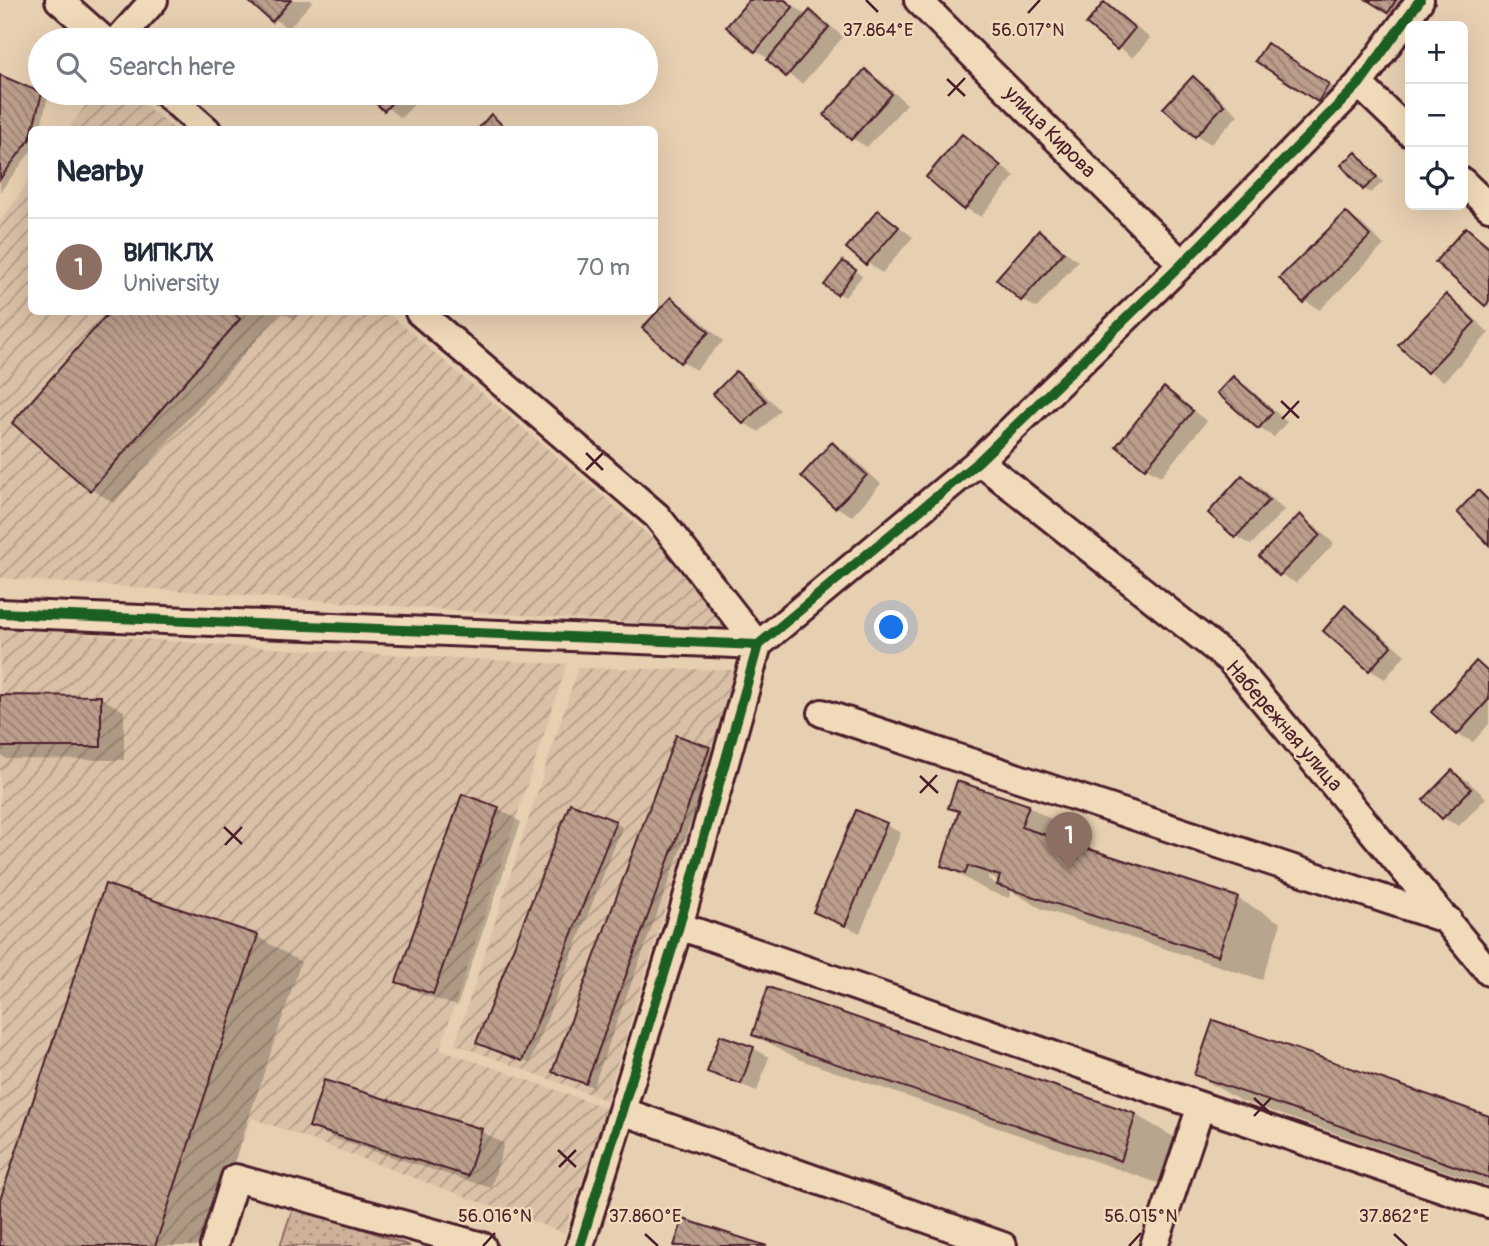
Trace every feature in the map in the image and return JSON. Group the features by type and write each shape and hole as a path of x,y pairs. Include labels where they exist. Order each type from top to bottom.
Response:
{"street":[{"path":"59,0 90,28"},
{"path":"129,28 154,0"},
{"name":"улица Кирова","path":"918,0 1182,264"},
{"path":"580,1246 679,926 758,645 979,461 1182,264 1359,84 1420,0"},
{"path":"1359,84 1405,128"},
{"path":"178,105 202,126"},
{"path":"1468,187 1489,207"},
{"path":"422,315 657,516 758,645"},
{"name":"Набережная улица","path":"979,461 1230,660 1489,972"},
{"path":"0,613 758,645"},
{"path":"822,713 1448,920"},
{"path":"679,926 1489,1204"},
{"path":"1160,1244 1201,1106"},
{"path":"622,1111 1003,1246"},
{"path":"214,1246 234,1178 482,1246"}],"shaded area":[{"path":"86,105 145,105 170,126 70,126"},
{"path":"28,183 28,315 391,315 762,632 0,578 0,221"},
{"path":"0,627 231,646 567,664 440,1049 607,1108 564,1233 252,1118 201,1246 0,1246"},
{"path":"578,668 739,670 606,1100 455,1044"},
{"path":"294,1204 410,1246 280,1246"}],"building":[{"path":"247,0 291,0 272,22"},
{"path":"749,0 785,0 793,7 755,52 726,27"},
{"path":"1367,0 1396,0 1388,13"},
{"path":"1104,2 1135,28 1117,50 1086,24"},
{"path":"810,10 829,27 786,77 767,60"},
{"path":"1267,43 1329,84 1318,102 1255,61"},
{"path":"865,69 892,94 851,140 824,115"},
{"path":"0,75 28,87 28,105 39,105 33,126 28,126 28,142 0,179"},
{"path":"1193,76 1224,105 1195,137 1163,108"},
{"path":"378,105 390,105 384,111"},
{"path":"491,114 503,126 480,126"},
{"path":"962,134 1001,166 964,210 926,177"},
{"path":"1356,152 1377,177 1363,190 1341,165"},
{"path":"878,210 899,227 866,265 846,248"},
{"path":"1346,212 1370,236 1303,303 1279,278"},
{"path":"1466,227 1489,247 1489,301 1485,306 1435,262"},
{"path":"1039,230 1064,252 1021,301 996,279"},
{"path":"843,261 856,270 837,295 824,285"},
{"path":"1446,294 1475,322 1427,373 1398,345"},
{"path":"671,297 709,332 680,363 642,328 654,315 658,315 658,311"},
{"path":"106,315 235,315 240,319 90,491 12,423"},
{"path":"736,371 766,401 743,424 713,394"},
{"path":"1233,376 1273,412 1258,429 1217,393"},
{"path":"1164,387 1193,411 1145,469 1116,446"},
{"path":"832,442 867,475 835,508 801,476"},
{"path":"1242,475 1269,500 1235,538 1208,513"},
{"path":"1478,490 1489,501 1489,545 1457,512"},
{"path":"1300,514 1320,535 1279,576 1259,556"},
{"path":"1345,605 1391,646 1369,671 1323,631"},
{"path":"1476,661 1489,673 1489,699 1457,735 1431,712"},
{"path":"0,695 101,696 101,747 0,747"},
{"path":"676,735 710,747 586,1084 552,1072"},
{"path":"1452,770 1471,789 1442,819 1423,800"},
{"path":"957,781 1029,805 1021,827 1238,897 1218,956 997,885 1000,876 968,866 965,874 941,866 959,811 948,808"},
{"path":"462,794 499,807 433,994 396,982"},
{"path":"570,803 616,821 522,1061 476,1043"},
{"path":"856,810 887,823 845,926 813,912"},
{"path":"105,884 258,935 155,1246 0,1246 0,1200"},
{"path":"768,987 1136,1114 1121,1161 752,1035"},
{"path":"1213,1020 1489,1116 1489,1178 1194,1075"},
{"path":"720,1035 754,1047 741,1084 707,1072"},
{"path":"324,1080 482,1129 468,1176 309,1127"},
{"path":"683,1219 767,1246 674,1246"}],"cycle path":[{"path":"580,1246 679,926 758,645 979,461 1182,264 1359,84 1420,0"},
{"path":"0,613 758,645"}],"place":[{"name":"ВИПКЛХ","path":"1069,870"}]}
